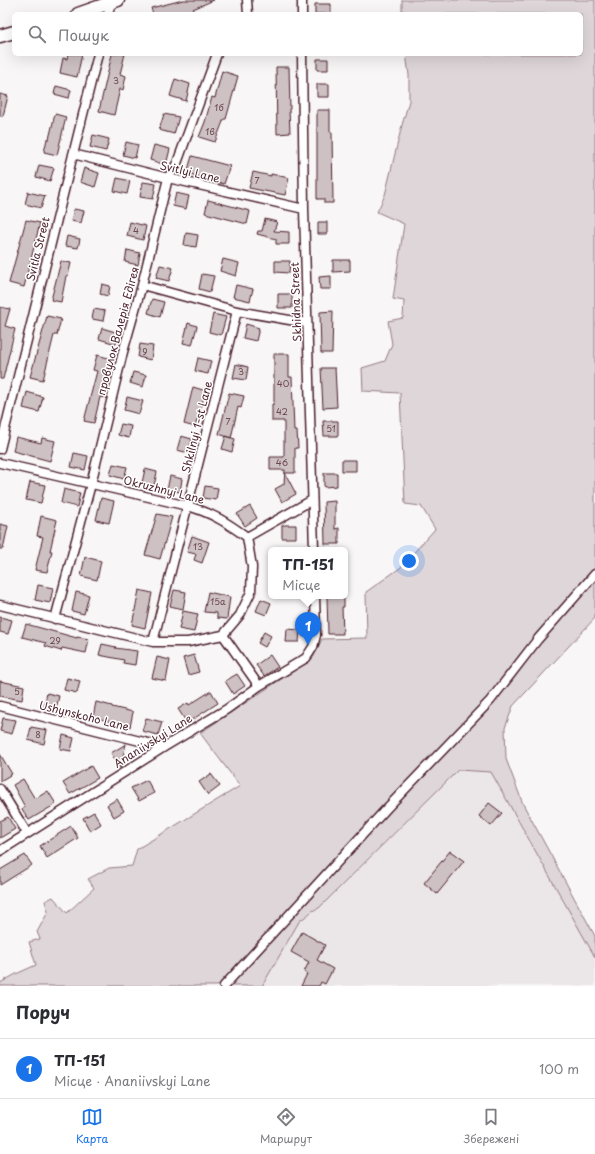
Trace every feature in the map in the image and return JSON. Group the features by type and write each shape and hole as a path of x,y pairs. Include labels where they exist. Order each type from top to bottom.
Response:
{"street":[{"path":"247,0 248,12"},
{"path":"302,0 302,12"},
{"path":"86,12 112,6"},
{"path":"0,36 12,33"},
{"name":"Svitla Street","path":"0,449 98,56"},
{"name":"провулок Валерія Едігея","path":"55,619 91,484 123,352 142,285 168,178 177,163 215,56"},
{"name":"Skhidna Street","path":"302,56 304,209 314,547"},
{"name":"Svitlyi Lane","path":"73,154 168,178 304,209"},
{"path":"142,285 237,310 307,323"},
{"name":"Shkilnyi 1-st Lane","path":"153,642 237,310"},
{"name":"Okruzhnyi Lane","path":"0,463 209,512 228,523 247,538"},
{"path":"0,605 153,642 188,642 223,635 240,615 251,592 252,567 247,538 312,500"},
{"path":"224,986 387,808 490,701 538,639 595,574"},
{"name":"Ananiivskyi Lane","path":"0,851 228,708 259,686 306,658 313,647 316,635 315,599"},
{"path":"223,635 259,686"},
{"name":"Ushynskoho Lane","path":"0,706 164,747"},
{"path":"0,789 28,833"}],"shaded area":[{"path":"402,0 595,0 595,618 513,706 505,728 506,759 523,804 595,936 595,957 491,772 458,770 319,908 300,920 262,986 0,986 0,983 36,965 29,942 40,939 37,932 48,912 45,901 53,897 67,913 94,888 88,879 109,868 132,866 137,849 240,786 200,733 313,658 322,639 367,638 366,592 400,568 435,529 421,506 405,504 400,393 363,391 362,368 385,361 392,344 388,321 403,318 404,301 393,299 404,224 377,212 385,195 409,101 409,75 406,56 583,56 583,12 402,12"},
{"path":"458,770 491,772 595,957 595,986 262,986 300,920 307,917 312,910 319,908"}],"building":[{"path":"183,0 214,0 193,9 194,11 190,12 152,12 151,8"},
{"path":"315,4 331,4 331,12 315,12"},
{"path":"68,56 82,56 77,77 60,73 63,58 67,59"},
{"path":"112,56 124,56 120,74 126,76 123,90 120,89 114,115 99,111"},
{"path":"317,59 328,59 328,70 317,70"},
{"path":"276,67 289,67 290,133 277,134"},
{"path":"222,71 238,76 226,119 224,119 215,142 199,137 212,97 215,98"},
{"path":"175,79 190,84 186,101 170,96"},
{"path":"317,84 329,84 329,97 317,97"},
{"path":"56,86 71,90 69,98 54,94"},
{"path":"0,94 8,96 3,116 0,116"},
{"path":"317,110 330,110 330,132 332,132 333,203 324,203 324,199 317,199"},
{"path":"55,114 66,117 57,155 44,152"},
{"path":"164,114 179,117 174,134 159,130"},
{"path":"93,135 109,139 106,151 90,147"},
{"path":"126,142 138,145 135,158 123,155"},
{"path":"154,145 170,149 166,165 150,160"},
{"path":"192,156 230,166 224,184 187,173"},
{"path":"39,165 54,168 50,181 36,177"},
{"path":"84,168 99,173 95,187 80,182"},
{"path":"253,172 289,178 285,195 249,188"},
{"path":"117,178 130,181 127,194 114,191"},
{"path":"143,182 156,184 153,199 140,197"},
{"path":"28,192 45,196 41,208 25,204"},
{"path":"176,193 189,196 186,209 173,206"},
{"path":"208,200 250,211 247,224 205,213"},
{"path":"74,209 84,211 81,223 71,221"},
{"path":"265,219 277,222 274,231 289,232 289,244 276,244 276,239 257,234 258,231 262,231"},
{"path":"26,220 40,223 24,287 9,283"},
{"path":"130,222 146,226 143,240 127,236"},
{"path":"318,222 327,222 327,234 318,234"},
{"path":"186,233 198,235 196,247 184,245"},
{"path":"67,236 80,239 78,248 65,246"},
{"path":"127,250 140,253 138,265 125,262"},
{"path":"223,259 239,263 236,276 220,271"},
{"path":"333,260 350,260 350,271 333,272"},
{"path":"61,261 71,263 68,276 66,276 61,302 51,300"},
{"path":"275,261 290,261 289,273 275,272"},
{"path":"160,265 173,268 169,281 156,278"},
{"path":"202,274 214,276 210,292 199,289"},
{"path":"331,276 331,289 320,289 319,277"},
{"path":"102,284 110,286 108,296 100,294"},
{"path":"236,285 253,289 250,301 233,297"},
{"path":"278,294 292,294 292,308 278,308"},
{"path":"152,299 164,302 160,317 148,313"},
{"path":"0,307 10,309 5,326 15,329 3,379 0,379"},
{"path":"94,309 105,311 103,321 92,319"},
{"path":"333,311 332,353 321,353 320,312"},
{"path":"213,314 226,317 221,335 209,332"},
{"path":"47,316 61,319 57,335 54,335 43,380 30,377"},
{"path":"188,323 197,326 192,345 183,343"},
{"path":"246,324 259,328 256,341 243,338"},
{"path":"102,328 119,333 116,344 99,339"},
{"path":"140,344 153,346 151,360 138,357"},
{"path":"274,354 289,354 289,377 292,377 294,431 297,431 298,448 295,448 295,473 285,473 296,494 282,502 275,489 284,484 285,470 270,470 270,457 284,457 284,421 272,421 272,404 274,404"},
{"path":"97,355 112,359 104,398 100,397 94,423 84,421 97,371 93,370"},
{"path":"198,358 211,361 208,374 195,371"},
{"path":"236,364 248,367 246,380 233,378"},
{"path":"321,368 335,368 337,407 323,408"},
{"path":"133,372 146,375 143,387 130,383"},
{"path":"193,387 206,391 195,427 184,424"},
{"path":"27,392 43,397 39,412 23,408"},
{"path":"229,393 244,396 241,408 238,407 231,438 219,434"},
{"path":"127,397 143,401 139,414 124,410"},
{"path":"323,421 338,421 338,436 324,436"},
{"path":"121,424 131,426 129,438 118,435"},
{"path":"181,436 192,439 189,453 177,450"},
{"path":"226,436 235,439 232,452 222,449"},
{"path":"16,437 41,443 42,438 55,441 50,461 13,451"},
{"path":"74,453 88,456 85,470 71,467"},
{"path":"342,460 356,460 356,471 342,471"},
{"path":"113,464 127,467 124,479 110,475"},
{"path":"145,469 157,472 154,486 142,483"},
{"path":"324,473 337,473 337,486 324,487"},
{"path":"170,476 182,479 180,492 167,490"},
{"path":"30,482 45,485 41,503 26,500"},
{"path":"205,486 218,488 216,500 203,498"},
{"path":"64,489 80,493 77,507 61,503"},
{"path":"101,498 114,501 109,523 96,520"},
{"path":"335,501 335,529 339,528 339,544 325,544 324,502"},
{"path":"250,506 257,518 245,526 237,514"},
{"path":"157,514 172,517 160,559 145,555"},
{"path":"41,516 57,520 47,572 35,570 43,537 37,536"},
{"path":"0,524 8,526 3,549 0,549"},
{"path":"282,525 296,525 296,538 282,538"},
{"path":"192,536 209,542 202,563 194,560 196,554 187,552"},
{"path":"85,557 101,561 97,580 81,576"},
{"path":"38,585 53,588 50,603 35,600"},
{"path":"139,590 152,593 145,628 132,625"},
{"path":"174,590 186,592 183,609 170,606"},
{"path":"76,592 89,595 84,614 72,611"},
{"path":"208,592 230,597 227,619 217,618 217,613 204,612"},
{"path":"261,599 271,603 266,615 256,611"},
{"path":"327,599 344,599 344,607 342,607 343,634 328,634"},
{"path":"183,611 198,614 194,632 179,629"},
{"path":"0,617 12,620 8,634 0,632"},
{"path":"26,624 77,638 89,639 86,653 62,648 61,651 45,646 46,643 22,637"},
{"path":"287,629 300,630 299,642 286,642"},
{"path":"264,632 271,636 265,647 258,643"},
{"path":"102,644 116,647 115,648 137,651 135,665 123,663 124,660 99,655"},
{"path":"194,655 199,672 188,675 183,658"},
{"path":"270,655 278,667 264,676 256,665"},
{"path":"157,657 170,660 166,681 152,678"},
{"path":"237,674 245,686 233,694 225,681"},
{"path":"67,678 80,681 77,693 64,690"},
{"path":"0,681 24,686 22,700 0,696"},
{"path":"211,691 218,703 187,723 178,709 188,703 189,705"},
{"path":"47,693 59,696 56,709 44,707"},
{"path":"96,702 133,712 130,727 93,717"},
{"path":"3,718 16,720 12,734 0,731"},
{"path":"146,718 162,722 158,735 142,731"},
{"path":"31,727 47,730 44,744 28,740"},
{"path":"63,735 74,738 71,751 60,749"},
{"path":"126,744 120,768 111,753"},
{"path":"0,754 12,774 0,781"},
{"path":"91,766 98,778 70,794 63,783"},
{"path":"211,774 220,786 208,795 199,782"},
{"path":"23,779 35,799 48,791 56,804 29,820 22,809 25,807 13,785"},
{"path":"147,780 154,793 139,801 131,788"},
{"path":"117,799 124,811 114,817 107,805"},
{"path":"489,803 502,813 491,826 479,816"},
{"path":"94,812 101,824 90,831 83,818"},
{"path":"8,817 15,829 0,838 0,821"},
{"path":"71,826 78,838 47,858 40,846"},
{"path":"450,851 464,861 437,894 424,883"},
{"path":"25,855 32,865 0,885 0,870"},
{"path":"302,932 325,945 317,960 333,969 325,984 321,982 319,986 301,986 307,974 304,972 309,962 291,952"}],"place":[{"name":"ТП-151","path":"308,645"}]}
